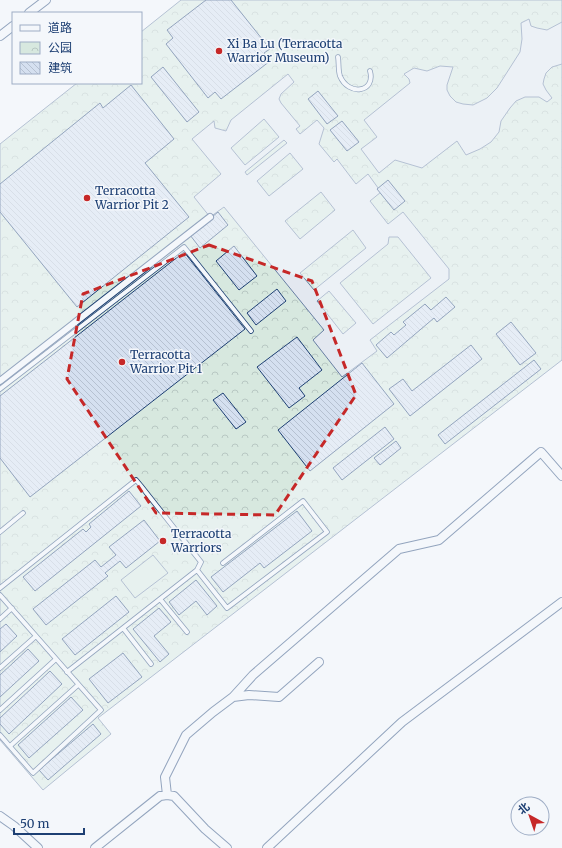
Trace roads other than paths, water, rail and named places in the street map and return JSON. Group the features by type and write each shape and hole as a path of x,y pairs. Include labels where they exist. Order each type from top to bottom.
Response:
{"street":[{"path":"30,12 46,0"},
{"path":"0,36 12,27"},
{"path":"0,381 210,217"},
{"path":"167,794 165,777 186,735 233,697 253,675 399,549 439,540 541,452 562,476"},
{"path":"267,848 402,722 562,602"},
{"path":"233,697 249,695 279,697 319,662"},
{"path":"95,848 160,796 167,794 174,796 205,829 227,848"},
{"path":"0,816 14,826 38,848"}],"lane":[{"path":"338,57 339,74 343,82 349,88 356,89 366,87 371,82 372,76 370,71"},
{"path":"0,390 184,247 251,331"},
{"path":"0,588 136,480 201,562 197,570 67,672"},
{"path":"197,570 227,608 327,532 303,501 223,563"},
{"path":"0,532 23,513"},
{"path":"0,595 101,710 33,773 0,735"},
{"path":"160,599 187,632"},
{"path":"0,619 12,608"},
{"path":"123,628 151,664"},
{"path":"0,668 36,636"},
{"path":"0,710 56,659"},
{"path":"10,746 78,685"}],"place":[{"name":"Xi Ba Lu (Terracotta Warrior Museum)","path":"219,51"},
{"name":"Terracotta Warrior Pit 2","path":"87,198"},
{"name":"Terracotta Warrior Pit 1","path":"122,362"},
{"name":"Terracotta Warriors","path":"163,541"}]}
